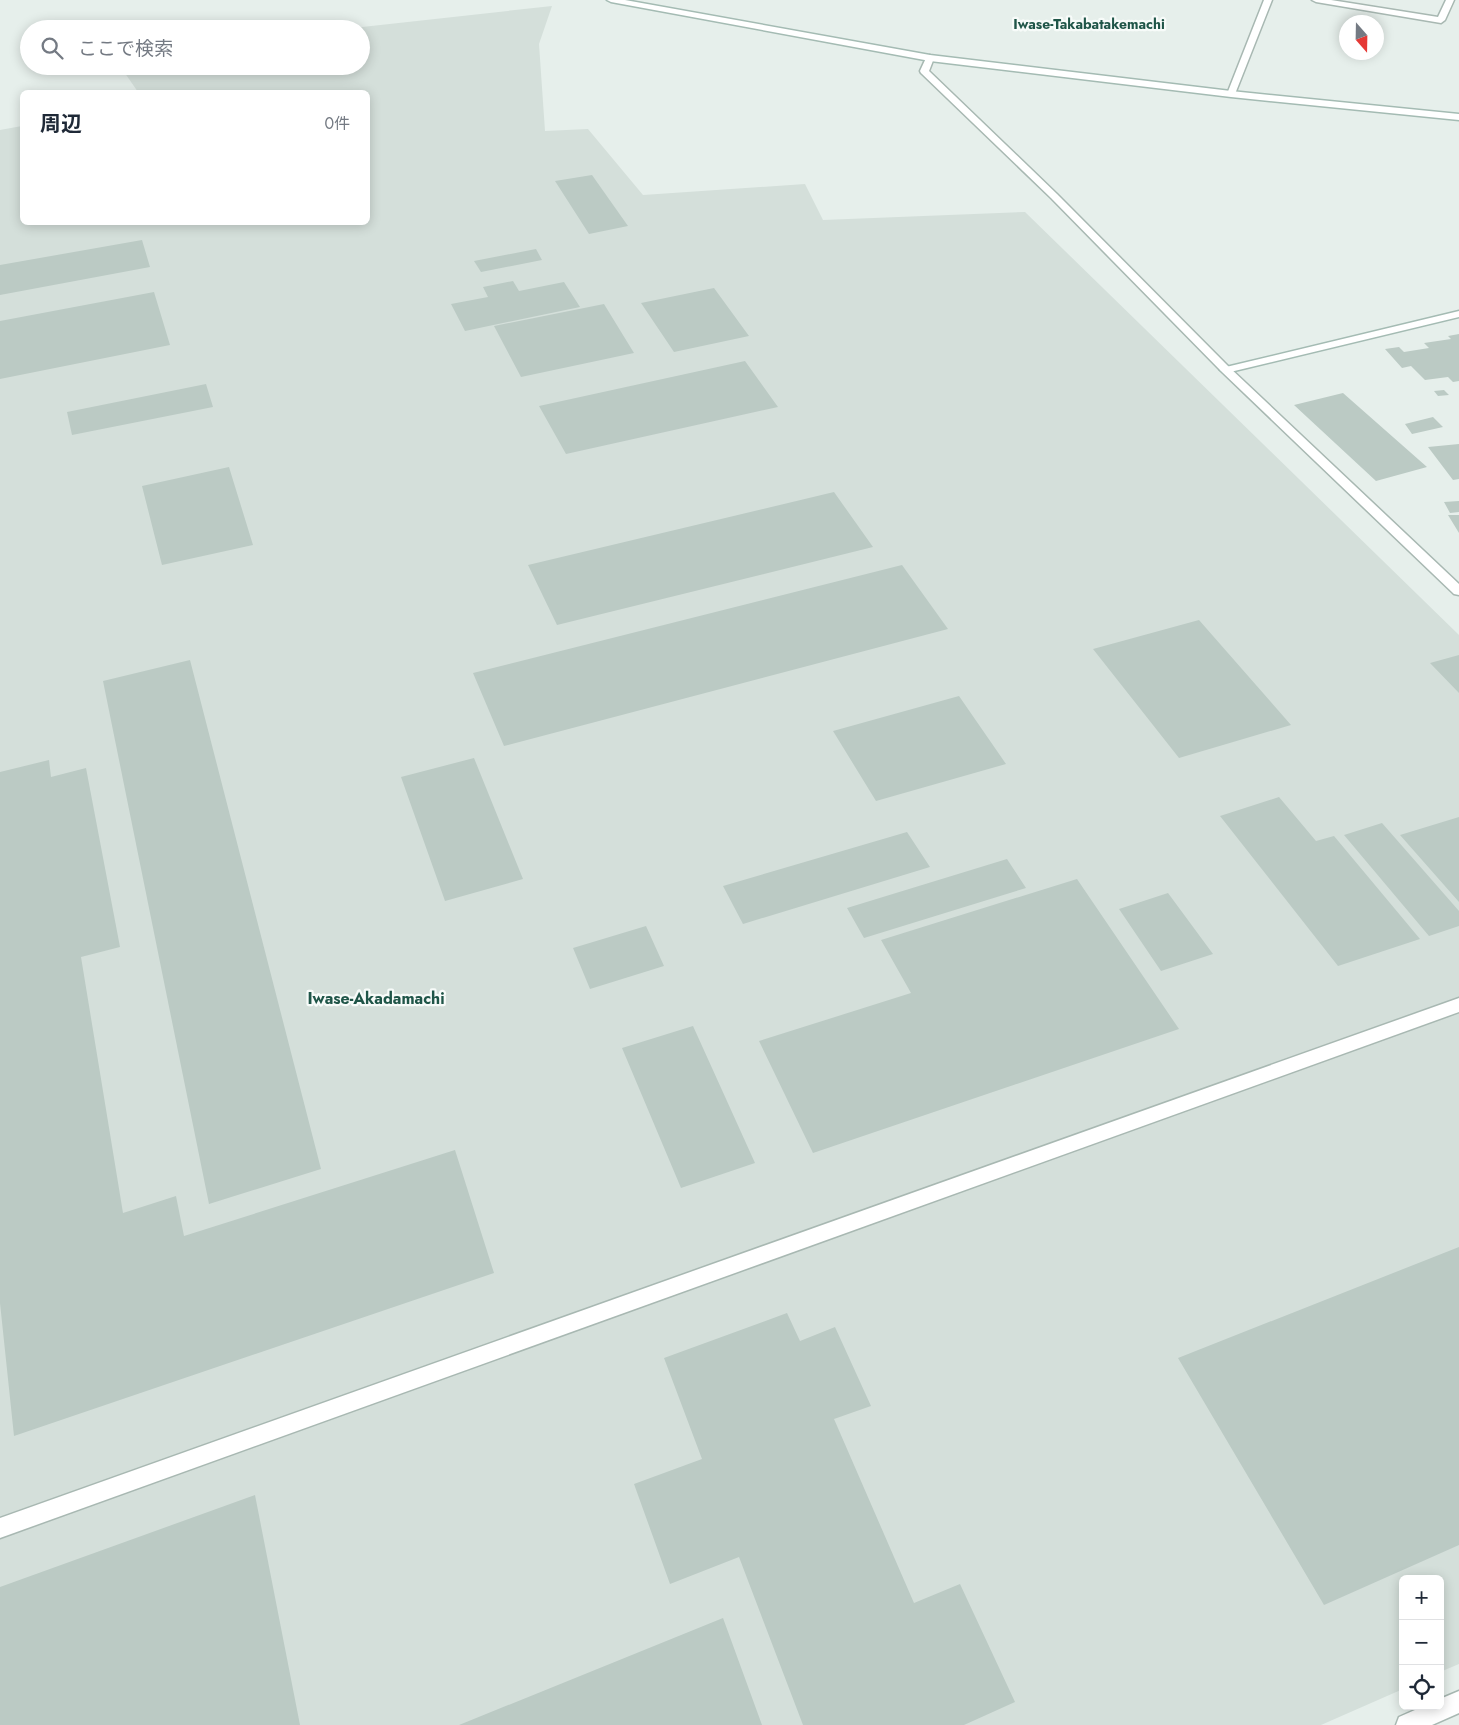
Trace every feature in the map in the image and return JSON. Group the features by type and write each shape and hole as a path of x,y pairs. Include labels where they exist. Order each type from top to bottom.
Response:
{"street":[{"path":"611,0 930,58 1231,94 1459,117"},
{"path":"1231,94 1268,0"},
{"path":"1316,0 1441,20 1450,0"},
{"path":"930,58 924,71 1054,196 1226,370 1459,591"},
{"path":"1226,370 1459,314"},
{"path":"0,1528 1459,1005"},
{"path":"1407,1725 1459,1702"}],"shaded area":[{"path":"552,6 539,44 545,131 588,129 643,195 805,184 823,220 1025,212 1459,635 1459,1664 1444,1670 1444,1575 1399,1575 1399,1691 1321,1725 0,1725 0,130 20,126 20,225 370,225 370,90 137,90 126,75 370,75 370,26"}],"building":[{"path":"592,175 628,226 589,234 555,181"},
{"path":"142,240 150,267 0,295 0,265"},
{"path":"536,249 542,260 481,272 474,261"},
{"path":"513,281 519,291 564,282 580,307 465,331 451,304 488,297 483,287"},
{"path":"714,288 749,336 674,352 641,303"},
{"path":"154,292 170,345 0,379 0,321"},
{"path":"604,304 634,353 521,377 494,326"},
{"path":"1459,334 1459,381 1453,382 1448,377 1425,380 1411,366 1402,368 1385,349 1399,347 1404,352 1429,348 1424,343 1451,339 1448,336"},
{"path":"745,361 778,407 566,454 539,406"},
{"path":"206,384 213,407 72,435 67,412"},
{"path":"1444,390 1449,395 1438,396 1434,391"},
{"path":"1343,393 1427,467 1376,481 1294,405"},
{"path":"1433,417 1443,427 1412,434 1405,424"},
{"path":"1459,444 1459,479 1453,480 1428,447"},
{"path":"229,467 253,545 162,565 142,486"},
{"path":"834,492 873,547 557,625 528,565"},
{"path":"1459,501 1459,512 1450,513 1444,502"},
{"path":"1448,515 1459,515 1459,533"},
{"path":"902,565 948,629 504,746 473,673"},
{"path":"1199,620 1291,725 1179,758 1093,649"},
{"path":"1459,655 1459,693 1430,663"},
{"path":"190,660 321,1169 209,1204 103,681"},
{"path":"959,696 1006,764 876,801 833,731"},
{"path":"474,758 523,879 445,901 401,777"},
{"path":"49,760 51,777 86,768 120,947 81,957 123,1213 176,1196 184,1236 455,1150 494,1273 14,1436 0,1303 0,772"},
{"path":"1279,797 1316,841 1334,836 1420,939 1338,966 1220,816"},
{"path":"1459,817 1459,902 1400,835"},
{"path":"1382,823 1459,911 1459,926 1429,936 1344,835"},
{"path":"907,832 930,867 743,924 723,886"},
{"path":"1007,859 1026,888 864,938 847,908"},
{"path":"1077,879 1179,1029 813,1153 759,1041 911,993 881,940"},
{"path":"1168,893 1213,954 1161,971 1119,909"},
{"path":"646,926 664,966 590,989 573,948"},
{"path":"693,1026 755,1163 681,1188 622,1048"},
{"path":"1459,1247 1459,1545 1324,1605 1178,1358"},
{"path":"787,1313 800,1341 835,1327 871,1406 834,1419 914,1603 960,1584 1015,1702 964,1725 803,1725 739,1557 670,1584 634,1484 702,1459 664,1358"},
{"path":"255,1495 300,1725 0,1725 0,1587"},
{"path":"723,1618 762,1725 459,1725"}],"district":[{"name":"Iwase-Takabatakemachi","path":"1089,24"},
{"name":"Iwase-Akadamachi","path":"376,998"}]}
